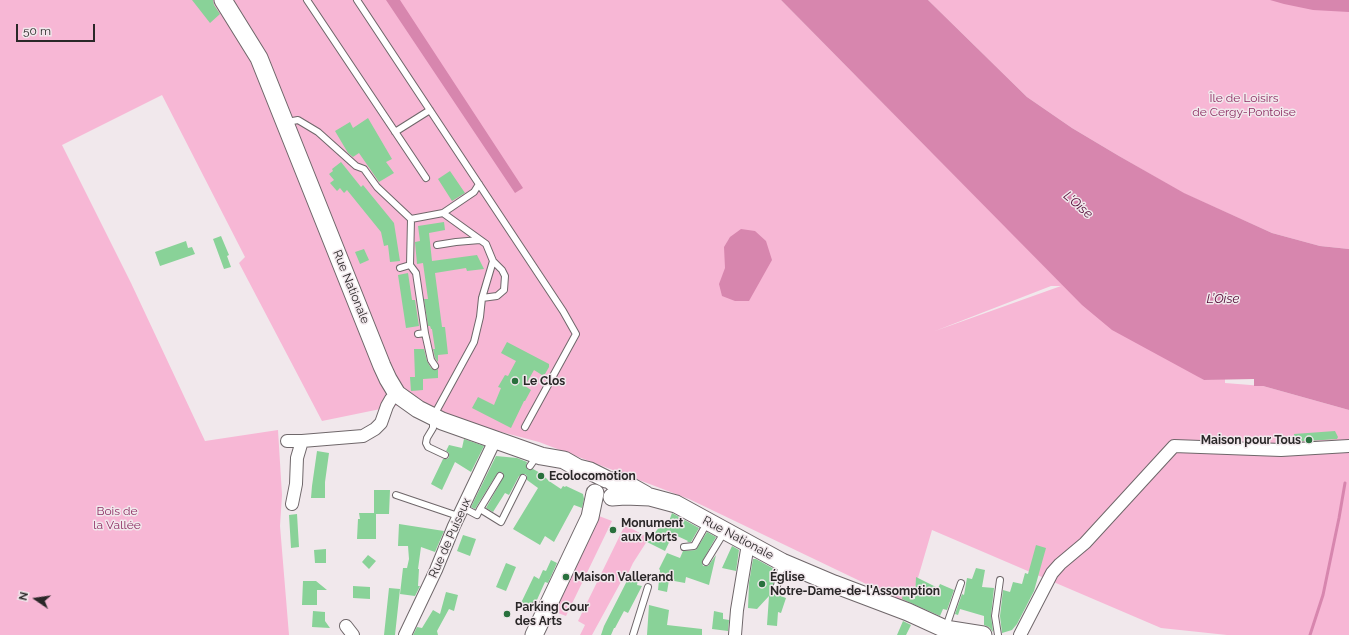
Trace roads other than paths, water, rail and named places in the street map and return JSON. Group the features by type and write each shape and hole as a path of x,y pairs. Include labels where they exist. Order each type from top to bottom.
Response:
{"street":[{"name":"Rue Nationale","path":"223,0 259,58 382,366 397,394 418,409 433,417 495,440 540,461 564,460 578,468 604,490 623,482 650,497 676,504 782,562 834,584 908,612 945,629 982,635"},
{"path":"287,441 363,436 375,429 381,423 387,406 391,399 397,394"},
{"name":"Rue de Puiseux","path":"405,635 436,570 460,512 495,440"},
{"path":"292,504 296,484 296,458 302,441"},
{"path":"1020,635 1052,573 1092,535 1174,446 1281,450 1349,446"},
{"path":"534,635 542,614 590,517 597,512 604,490"},
{"path":"735,635 737,610 748,544"}],"lane":[{"path":"307,0 426,178"},
{"path":"357,0 563,311 576,334 525,428"},
{"path":"395,132 430,110"},
{"path":"285,122 298,120 318,132 356,166 364,169 377,187 411,219 410,265 416,273 425,333 431,360 435,366"},
{"path":"411,219 443,213 474,192 479,184"},
{"path":"443,213 486,244 493,261 502,270 505,276 504,290 498,296 482,298"},
{"path":"437,245 480,240"},
{"path":"445,455 428,447 426,443 427,438 433,428 433,417 474,342 480,317 482,298 493,261"},
{"path":"400,268 410,265"},
{"path":"418,334 425,333"},
{"path":"396,496 477,515 500,476"},
{"path":"480,509 501,522 523,478"},
{"path":"684,547 694,546 708,522"},
{"path":"706,562 725,531"},
{"path":"776,590 782,562"},
{"path":"998,635 995,616 1000,580"},
{"path":"945,629 961,583"},
{"path":"633,635 648,587"}],"water":[{"path":"386,0 400,0 523,188 515,193"},
{"name":"L’Oise","path":"781,0 928,0 1027,97 1072,128 1119,156 1184,193 1272,233 1320,246 1349,249 1349,410 1263,386 1254,386 1254,379 1204,380 1112,330 1082,305"},
{"path":"1270,0 1349,0 1349,12 1313,10"},
{"path":"741,229 755,231 766,241 772,260 749,301 735,301 722,296 719,284 725,268 724,247 730,237"}],"waterway":[{"path":"1310,635 1323,595 1345,483"}],"place":[{"name":"Le Clos","path":"515,381"},
{"name":"Maison pour Tous","path":"1309,440"},
{"name":"Ecolocomotion","path":"541,476"},
{"name":"Monument aux Morts","path":"613,530"},
{"name":"Maison Vallerand","path":"566,577"},
{"name":"Église Notre-Dame-de-l'Assomption","path":"762,584"},
{"name":"Parking Cour des Arts","path":"507,614"}],"park label":[{"name":"Île de Loisirs de Cergy-Pontoise","path":"1244,105"},
{"name":"Bois de la Vallée","path":"117,518"}],"water label":[{"name":"L'Oise","path":"1078,205"}]}
